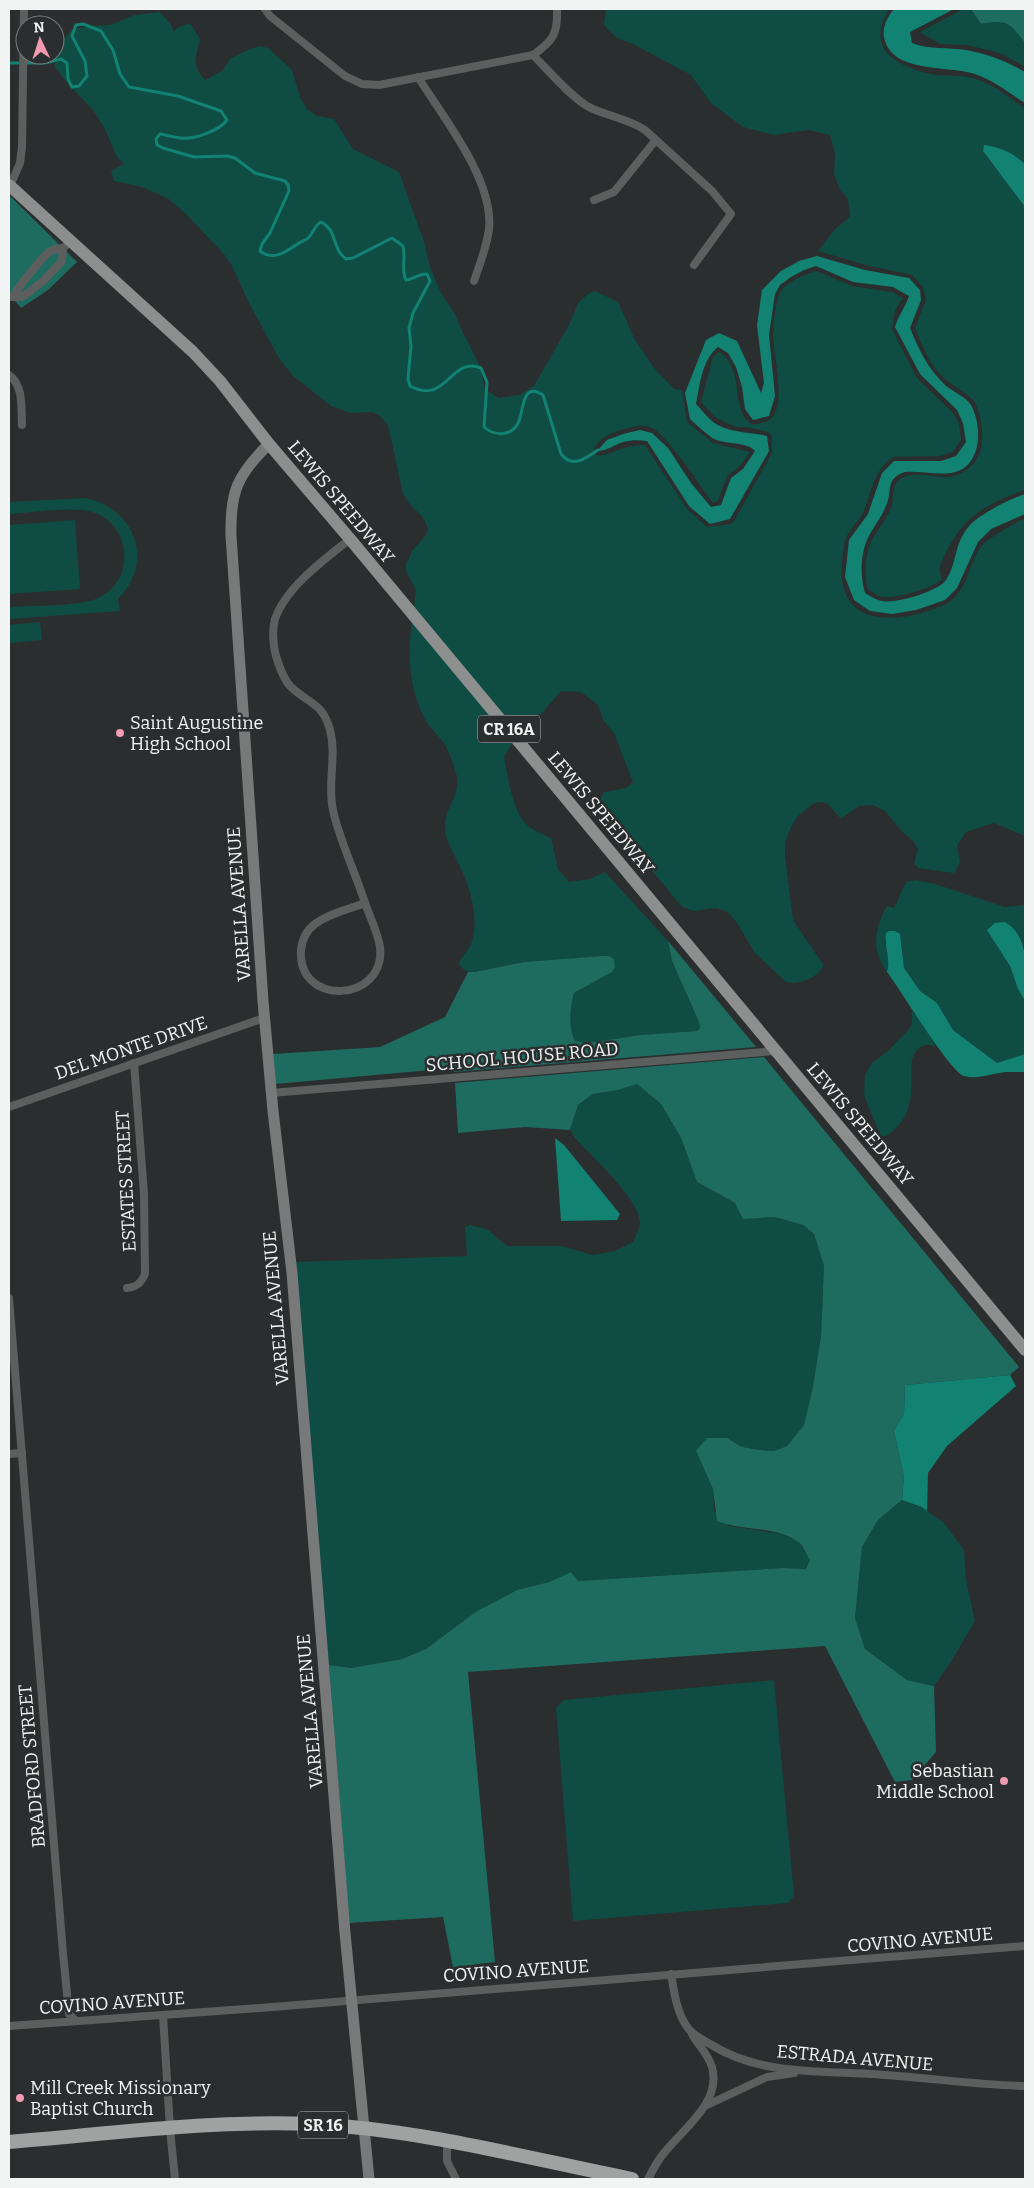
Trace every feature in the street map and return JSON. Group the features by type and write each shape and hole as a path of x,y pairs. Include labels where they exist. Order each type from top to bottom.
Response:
{"highway":[{"name":"SR 16","path":"9,2142 170,2128 273,2124 364,2129 447,2142 632,2179"}],"main road":[{"name":"LEWIS SPEEDWAY","path":"9,186 67,245 193,352 220,381 268,444 350,539 1025,1350"}],"street":[{"path":"9,186 20,162 22,147 24,9"},
{"path":"266,9 270,16 345,76 362,84 379,85 532,55 546,46 557,29 557,9"},
{"path":"532,55 588,106 633,123 645,130 712,191 731,214 694,264"},
{"path":"418,77 476,170 487,202 489,228 474,281"},
{"path":"594,200 614,192 655,141"},
{"path":"11,297 50,251 67,245"},
{"path":"11,297 28,293 44,280 62,261 67,245"},
{"path":"9,375 18,382 20,389 22,425"},
{"name":"VARELLA AVENUE","path":"268,444 240,476 236,486 231,518 264,1018 292,1273 350,2000 369,2179"},
{"path":"350,539 317,565 289,595 275,620 274,646 278,665 290,686 317,705 325,714 331,732 330,785 333,810 380,945 380,956 374,973 360,987 340,992 322,988 308,976 304,967 301,957 304,939 315,924 365,903"},
{"name":"DEL MONTE DRIVE","path":"9,1108 264,1018"},
{"name":"SCHOOL HOUSE ROAD","path":"271,1093 775,1051"},
{"name":"ESTATES STREET","path":"127,1288 136,1286 145,1274 144,1194 134,1063"},
{"name":"BRADFORD STREET","path":"9,1298 69,2014 75,2020"},
{"path":"9,1454 22,1453"},
{"name":"COVINO AVENUE","path":"9,2026 1025,1946"},
{"path":"648,2179 662,2154 705,2106 712,2091 714,2080 712,2068 679,2012 671,1974"},
{"path":"163,2015 175,2179"},
{"name":"ESTRADA AVENUE","path":"688,2029 718,2049 749,2061 801,2071 885,2075 949,2082 1025,2086"},
{"path":"705,2106 767,2077 801,2071"},
{"path":"447,2142 447,2161 456,2179"}],"shaded area":[{"path":"606,9 889,9 880,33 886,51 893,58 913,69 926,73 979,80 1025,108 1025,164 1011,154 996,147 984,145 983,151 1025,207 1025,490 989,505 961,528 941,562 940,572 942,579 931,586 914,592 882,597 868,590 866,577 866,563 870,543 890,510 898,480 911,475 955,476 964,472 973,464 980,453 982,445 981,421 975,403 937,371 927,356 915,328 926,299 923,287 912,275 866,265 818,251 836,228 850,217 848,199 840,190 834,174 835,154 830,135 809,130 774,135 743,127 711,103 691,75 635,45 617,38 604,25"},
{"path":"894,9 954,9 910,32 912,43 926,47 974,52 997,58 1018,68 1025,72 1025,103 995,83 975,74 922,66 909,63 897,57 889,49 884,37 886,22"},
{"path":"963,9 971,9 981,24 999,20 1013,27 1025,43 1025,67 993,51 966,45 940,44 920,32"},
{"path":"971,9 1025,9 1025,43 1007,24 997,22 981,24"},
{"path":"160,12 171,25 174,32 177,28 190,23 200,39 196,65 205,80 222,71 231,58 260,46 268,48 292,70 300,97 307,109 317,116 334,119 353,149 399,172 424,242 430,267 440,291 455,314 476,358 485,389 499,398 519,395 534,386 570,323 578,303 588,294 595,291 618,302 635,340 655,369 674,389 682,390 687,422 713,443 750,452 740,466 727,476 718,501 713,503 666,440 652,428 635,426 607,436 594,448 597,456 632,446 645,445 687,509 707,527 731,524 734,521 772,453 772,436 768,432 746,427 736,427 716,418 701,402 713,357 719,352 727,359 732,368 740,407 744,416 752,424 765,422 773,417 779,397 773,326 779,295 785,286 816,271 852,286 892,292 903,298 895,310 892,329 917,378 953,413 959,424 961,440 953,452 940,456 894,457 882,467 875,479 863,512 845,541 842,556 842,581 851,603 860,611 871,615 883,618 896,618 934,609 952,600 958,594 983,544 1025,519 1025,836 994,823 966,832 957,846 960,862 954,873 918,868 914,863 918,849 915,843 885,811 873,805 859,806 841,819 828,804 814,803 797,817 785,843 793,920 824,966 808,980 786,982 755,953 728,912 716,908 694,911 682,907 613,823 600,800 604,792 626,788 633,782 614,733 603,720 598,705 581,692 561,691 542,713 525,724 519,734 414,609 416,590 406,571 406,564 412,551 426,535 428,529 422,516 411,506 403,494 388,425 379,415 372,412 351,413 331,406 292,375 279,358 249,303 231,264 223,253 184,212 167,198 142,187 114,181 111,171 124,164 117,157 104,127 92,109 69,85 55,65 65,65 65,37 73,29 110,25 135,15"},
{"path":"984,145 1006,151 1025,164 1025,207 983,151"},
{"path":"9,195 77,262 48,290 21,308 9,294"},
{"path":"817,256 865,270 909,278 920,290 921,300 910,328 916,343 937,377 970,403 978,426 977,447 974,456 961,470 951,473 905,472 894,478 890,486 886,506 864,549 862,580 865,593 880,600 897,601 917,596 942,584 950,573 961,538 971,524 996,507 1025,494 1025,514 991,529 978,542 957,588 945,600 916,610 892,614 870,611 854,600 845,577 849,540 868,514 882,473 894,461 941,461 956,456 966,442 963,423 957,410 920,374 895,327 909,296 893,287 853,282 816,266 804,270 780,285 775,294 769,335 775,396 769,416 753,420 745,409 742,387 736,367 728,353 718,347 708,359 702,373 696,404 719,426 767,436 769,451 730,519 710,524 689,506 647,441 626,441 597,451 607,440 623,434 640,430 652,433 668,448 691,483 711,507 721,505 731,478 743,469 755,451 742,444 714,439 705,432 690,419 685,393 706,340 719,333 737,341 761,393 764,383 757,325 762,290 781,271 799,261"},
{"path":"84,498 101,503 116,512 127,523 134,537 137,552 136,568 130,584 118,599 120,611 9,619 9,607 65,605 87,602 109,591 118,580 123,568 124,554 122,541 116,528 106,519 84,510 51,510 9,514 9,502"},
{"path":"75,520 80,589 9,594 9,525"},
{"path":"40,622 42,640 9,643 9,625"},
{"path":"412,622 513,742 504,757 515,805 527,825 551,838 558,869 569,882 590,879 605,872 668,941 672,961 699,1022 700,1028 697,1031 640,1035 588,1043 575,1041 571,1030 570,1017 574,993 612,972 601,956 524,962 475,972 465,970 460,965 460,960 471,944 474,934 474,913 470,892 445,833 447,813 456,793 457,779 447,748 426,721 416,698 410,660"},
{"path":"915,880 935,884 1005,907 1025,905 1025,950 1015,931 1006,924 995,925 988,930 1010,966 1018,989 1025,1001 1025,1054 997,1063 953,1030 937,1003 920,991 904,968 901,942 885,940 890,962 887,972 878,956 876,940 879,923 887,906 894,908 906,882"},
{"path":"1005,922 1020,937 1023,947 1026,968 1025,1001 1018,989 1010,966 987,930 995,923"},
{"path":"895,931 900,934 904,968 920,991 937,1003 953,1030 997,1063 1025,1054 1025,1072 1006,1072 969,1077 957,1071 937,1046 887,972 886,933"},
{"path":"668,941 756,1047 454,1072 453,1068 275,1084 273,1054 380,1047 445,1017 468,972 524,962 601,956 609,956 614,959 615,967 612,972 574,993 570,1017 571,1030 575,1041 588,1043 640,1035 697,1031 700,1028 699,1022 672,961"},
{"path":"912,1012 920,1019 936,1046 927,1045 916,1051 912,1059 911,1095 907,1111 893,1131 888,1135 881,1136 864,1096 865,1075 872,1063 889,1050 909,1029 912,1023"},
{"path":"764,1057 1019,1367 1010,1375 905,1385 904,1413 894,1431 904,1477 902,1500 878,1520 862,1547 855,1618 865,1649 907,1680 934,1686 936,1752 912,1780 895,1782 825,1646 468,1672 495,1962 453,1967 443,1917 349,1923 329,1665 351,1668 402,1659 426,1649 477,1611 517,1590 549,1582 571,1572 578,1581 782,1568 806,1569 810,1560 801,1545 789,1536 717,1521 713,1489 696,1451 707,1438 727,1438 742,1447 774,1451 787,1446 804,1425 813,1386 821,1336 824,1266 814,1234 803,1225 775,1217 743,1219 735,1203 697,1182 681,1138 661,1104 637,1084 618,1090 593,1094 578,1105 570,1130 525,1127 458,1133 455,1083"},
{"path":"637,1084 661,1104 681,1138 697,1182 735,1203 745,1218 775,1217 803,1225 814,1234 824,1266 821,1336 813,1386 804,1425 787,1446 774,1451 742,1447 727,1438 696,1451 713,1489 714,1511 729,1526 782,1534 798,1541 810,1560 806,1569 782,1568 578,1581 571,1572 549,1582 517,1590 477,1611 426,1649 402,1659 351,1668 329,1665 295,1262 467,1256 465,1227 470,1225 487,1229 507,1246 561,1246 593,1255 615,1251 633,1242 640,1224 633,1203 625,1191 575,1138 570,1130 578,1105 593,1094 618,1090"},
{"path":"555,1138 564,1145 620,1214 617,1220 561,1221"},
{"path":"1010,1375 1016,1386 947,1446 928,1473 927,1511 922,1507 902,1500 904,1477 894,1431 904,1413 905,1385"},
{"path":"902,1500 922,1507 944,1523 964,1550 966,1580 975,1621 934,1686 907,1680 865,1649 855,1618 862,1547 878,1520"},
{"path":"774,1680 794,1896 788,1903 573,1921 556,1708 564,1700"}],"waterway":[{"path":"9,63 45,63 61,59 67,63 68,79 72,87 79,86 87,76 85,61 72,36 76,25 83,24 101,31 113,50 120,74 129,87 178,96 221,111 227,120 218,128 192,138 160,134 156,139 157,145 194,157 227,156 235,158 255,173 285,181 288,185 289,191 260,251 270,256 285,252 308,238 321,222 330,230 338,250 346,259 353,258 392,238 403,246 406,280 427,274 430,281 413,313 409,328 411,346 408,379 410,386 422,390 432,390 441,386 462,368 471,366 481,368 487,382 484,427 488,430 502,434 515,428 520,418 524,400 527,395 536,391 543,395 561,454 570,461 580,461 598,450"}],"place":[{"name":"Saint Augustine High School","path":"120,733"},
{"name":"Sebastian Middle School","path":"1004,1781"},
{"name":"Mill Creek Missionary Baptist Church","path":"20,2098"}]}
